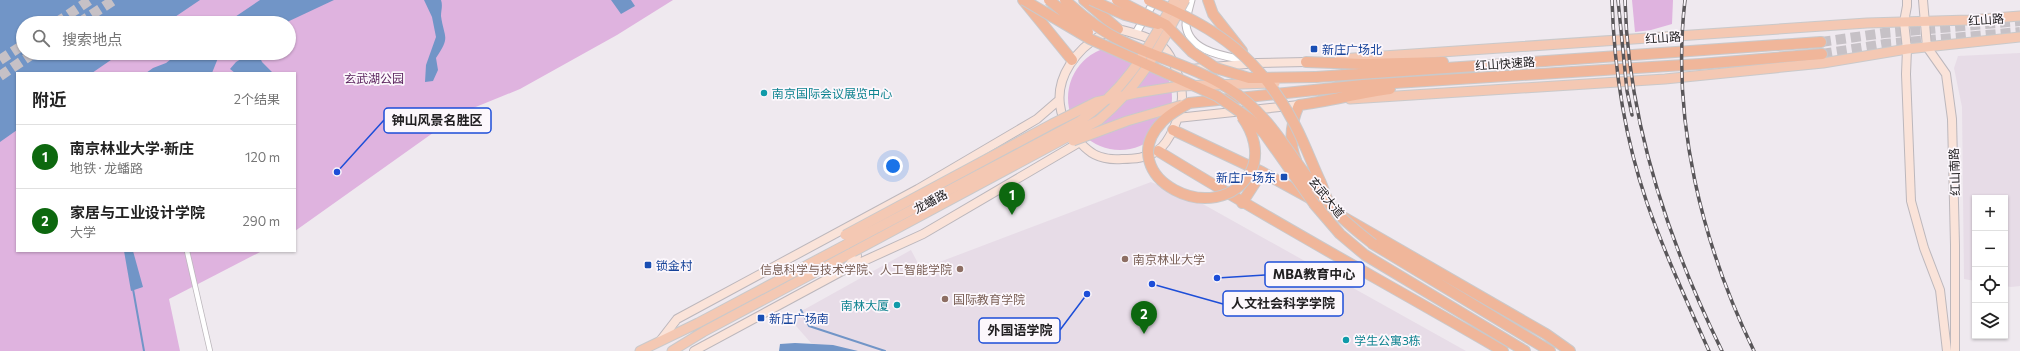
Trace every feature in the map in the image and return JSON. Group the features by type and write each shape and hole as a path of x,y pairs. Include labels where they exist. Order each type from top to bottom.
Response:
{"highway":[{"path":"1024,0 1072,60"},
{"path":"1024,0 1074,30 1119,54"},
{"path":"1049,0 1085,30 1119,54"},
{"name":"玄武大道","path":"1065,0 1099,28 1121,41 1210,78 1228,88 1250,105 1270,124 1285,143 1327,205"},
{"path":"1084,0 1118,29"},
{"path":"1092,0 1151,24 1166,25"},
{"name":"红山快速路","path":"1117,0 1166,25 1199,58 1223,71 1249,78 1316,77 1367,74 1487,64 1821,42"},
{"path":"1150,0 1198,22 1245,56"},
{"path":"1208,0 1213,14 1245,56 1258,69 1282,102 1300,135 1327,205"},
{"name":"玄武大道","path":"1119,54 1217,96 1235,108 1264,133 1315,205 1353,245 1419,289 1526,351"},
{"name":"红山快速路","path":"1189,103 1363,85 1700,64 1822,54"},
{"path":"1306,62 1363,64 1422,61 1487,64"},
{"path":"1486,78 1357,93 1332,100 1299,105 1294,116 1290,132 1293,154 1301,173 1327,205 1373,244 1550,351"},
{"path":"1189,103 1161,123 1153,135 1148,150 1149,159 1156,176 1167,187 1178,193 1202,198 1222,195 1238,187 1249,173 1255,162 1255,150 1251,133 1235,108"},
{"path":"1173,130 1262,172 1327,205 1546,334 1570,351"},
{"path":"1158,151 1242,203 1361,268 1504,351"},
{"path":"1242,203 1262,172"}],"main road":[{"name":"龙蟠路","path":"640,351 689,327 1080,122 1098,109 1130,77 1144,56 1175,0"},
{"name":"龙蟠路","path":"672,351 695,337 1099,120 1128,93 1146,71 1185,0"},
{"path":"1907,0 1904,22 1907,49 1906,74 1911,201 1924,248 1940,290 1947,351"},
{"path":"1923,0 1927,47"},
{"name":"红山路","path":"1306,62 1904,22 2020,16"},
{"path":"1118,29 1136,33 1162,47 1171,57 1176,70 1182,98 1173,130 1168,140 1158,151 1139,159 1115,160 1099,156 1088,150 1066,124 1059,100 1060,86 1065,72 1072,60 1101,36 1118,29"},
{"name":"红山路","path":"1332,100 1665,79 1823,63 1907,49 2020,37"},
{"name":"红山南路","path":"1927,47 1946,74 1952,119 1955,244 1954,351"},
{"path":"1176,70 1257,63 1306,62"},
{"path":"831,237 845,235 1096,102 1136,93 1180,86 1279,82 1316,77"},
{"path":"660,342 677,319 918,189 1037,119 1059,100"},
{"path":"844,270 856,256 1047,152 1127,121 1189,103"},
{"path":"1177,118 1299,105"},
{"path":"694,351 844,270 923,234 1080,142"}],"street":[{"path":"1136,33 1155,0"},
{"path":"1162,47 1192,0"},
{"path":"1192,0 1187,16 1186,26 1190,36 1209,51 1257,63"},
{"path":"187,252 210,351"}],"shaded area":[{"path":"2020,53 2020,286 2008,286 2008,195 1972,195 1972,280 1964,279 1962,107 1954,68 1958,56"},
{"name":"南京林业大学","path":"1151,182 1201,203 1466,351 835,351 811,343 789,318 911,250 921,269"}],"green space":[{"name":"玄武湖公园","path":"0,0 673,0 617,35 520,89 461,113 296,230 296,72 16,72 16,252 260,252 169,299 180,351 0,351"},
{"path":"1632,0 1673,0 1672,24 1651,30 1635,32"},
{"path":"1120,46 1140,50 1157,61 1168,78 1172,98 1168,118 1157,135 1140,146 1120,150 1100,146 1083,135 1072,118 1068,98 1072,78 1083,61 1100,50"}],"water":[{"path":"0,0 200,0 176,16 16,16 16,60 111,60 93,72 16,72 16,131 0,142"},
{"path":"260,0 334,0 296,18 296,16 236,16"},
{"path":"424,0 441,0 441,16 445,37 444,45 436,58 438,70 433,81 425,82 426,65 436,37 432,17"},
{"path":"611,0 631,0 635,6 621,14"},
{"path":"170,60 217,60 212,72 147,72"},
{"path":"239,60 261,60 272,72 234,72 230,69"},
{"path":"124,252 133,252 143,287 131,291"},
{"path":"795,343 833,345 858,351 779,351 780,344"}],"waterway":[{"path":"133,289 144,351"},
{"path":"801,310 809,326 885,351"}],"tunnel":[{"path":"66,16 90,0"},
{"path":"90,16 114,0"},
{"path":"1821,42 1884,33 2020,21"},
{"path":"1822,54 1885,44 2020,32"},
{"path":"0,60 16,50"},
{"path":"0,76 24,60"}],"railway":[{"path":"1612,0 1618,77 1627,128 1639,179 1676,278 1709,351"},
{"path":"1618,0 1627,91 1632,115"},
{"path":"1625,0 1628,46 1634,91 1654,180 1684,267 1722,351"},
{"path":"1685,0 1682,45 1683,90 1687,136 1695,180 1706,225 1719,268 1754,351"}],"place":[{"name":"新庄广场北","path":"1314,49"},
{"name":"南京国际会议展览中心","path":"764,93"},
{"name":"钟山风景名胜区","path":"337,172"},
{"name":"新庄广场东","path":"1284,177"},
{"name":"南京林业大学·新庄","path":"1012,215"},
{"name":"南京林业大学","path":"1125,259"},
{"name":"锁金村","path":"648,265"},
{"name":"信息科学与技术学院、人工智能学院","path":"960,269"},
{"name":"MBA教育中心","path":"1217,278"},
{"name":"人文社会科学学院","path":"1152,284"},
{"name":"外国语学院","path":"1087,294"},
{"name":"国际教育学院","path":"945,299"},
{"name":"南林大厦","path":"897,305"},
{"name":"新庄广场南","path":"761,318"},
{"name":"家居与工业设计学院","path":"1144,334"},
{"name":"学生公寓3栋","path":"1346,340"}]}
